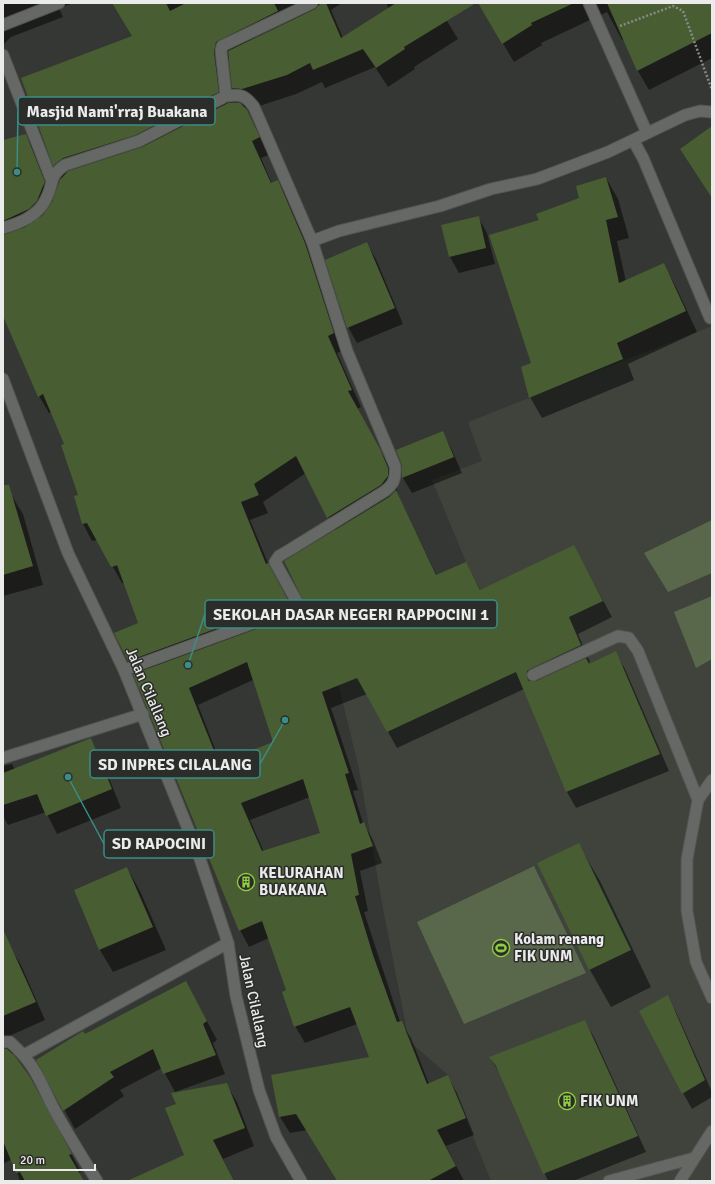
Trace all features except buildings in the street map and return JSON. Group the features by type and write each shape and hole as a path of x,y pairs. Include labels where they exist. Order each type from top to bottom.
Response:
{"street":[{"path":"3,25 59,3"},
{"path":"226,96 221,51 222,46 312,3"},
{"path":"588,3 647,133"},
{"path":"3,55 51,179"},
{"path":"3,228 22,222 36,212 46,200 51,179 57,171 65,165 139,141 226,96 239,94 248,99 254,107 312,241 347,351 395,466 396,476 393,484 385,492 279,556 275,562 298,602 294,608 124,670"},
{"path":"312,241 339,231 440,206 491,189 537,178 584,162 685,115 700,111 712,112"},
{"path":"633,140 643,158 710,318"},
{"name":"Jalan Cilallang","path":"3,379 68,553 124,670 200,856 228,943 236,996 259,1090 276,1137 301,1181"},
{"path":"533,676 618,636 629,638 638,651 698,800"},
{"path":"3,758 143,714"},
{"path":"712,780 698,800 687,859 687,911 696,962 712,998"},
{"path":"24,1055 228,943"},
{"path":"3,1042 10,1042 24,1055 39,1075 53,1108 96,1181"},
{"path":"680,1181 712,1131"},
{"path":"609,1181 694,1158"}],"path":[{"path":"602,33 673,6 683,11 712,90"}],"shaded area":[{"path":"712,326 712,1181 491,1181 448,1075 409,1041 383,909 359,769 335,670 328,623 466,562 432,480 482,461 468,422"}],"green space":[{"path":"712,520 712,573 668,592 644,553"},
{"path":"712,596 712,659 696,668 674,612"},
{"name":"Kolam renang FIK UNM","path":"534,866 586,973 464,1024 417,922"}],"place":[{"name":"Masjid Nami'rraj Buakana","path":"17,172"},
{"name":"SEKOLAH DASAR NEGERI RAPPOCINI 1","path":"188,665"},
{"name":"SD INPRES CILALANG","path":"285,720"},
{"name":"SD RAPOCINI","path":"68,777"},
{"name":"KELURAHAN BUAKANA","path":"246,882"},
{"name":"Kolam renang FIK UNM","path":"501,948"},
{"name":"FIK UNM","path":"567,1101"}]}
